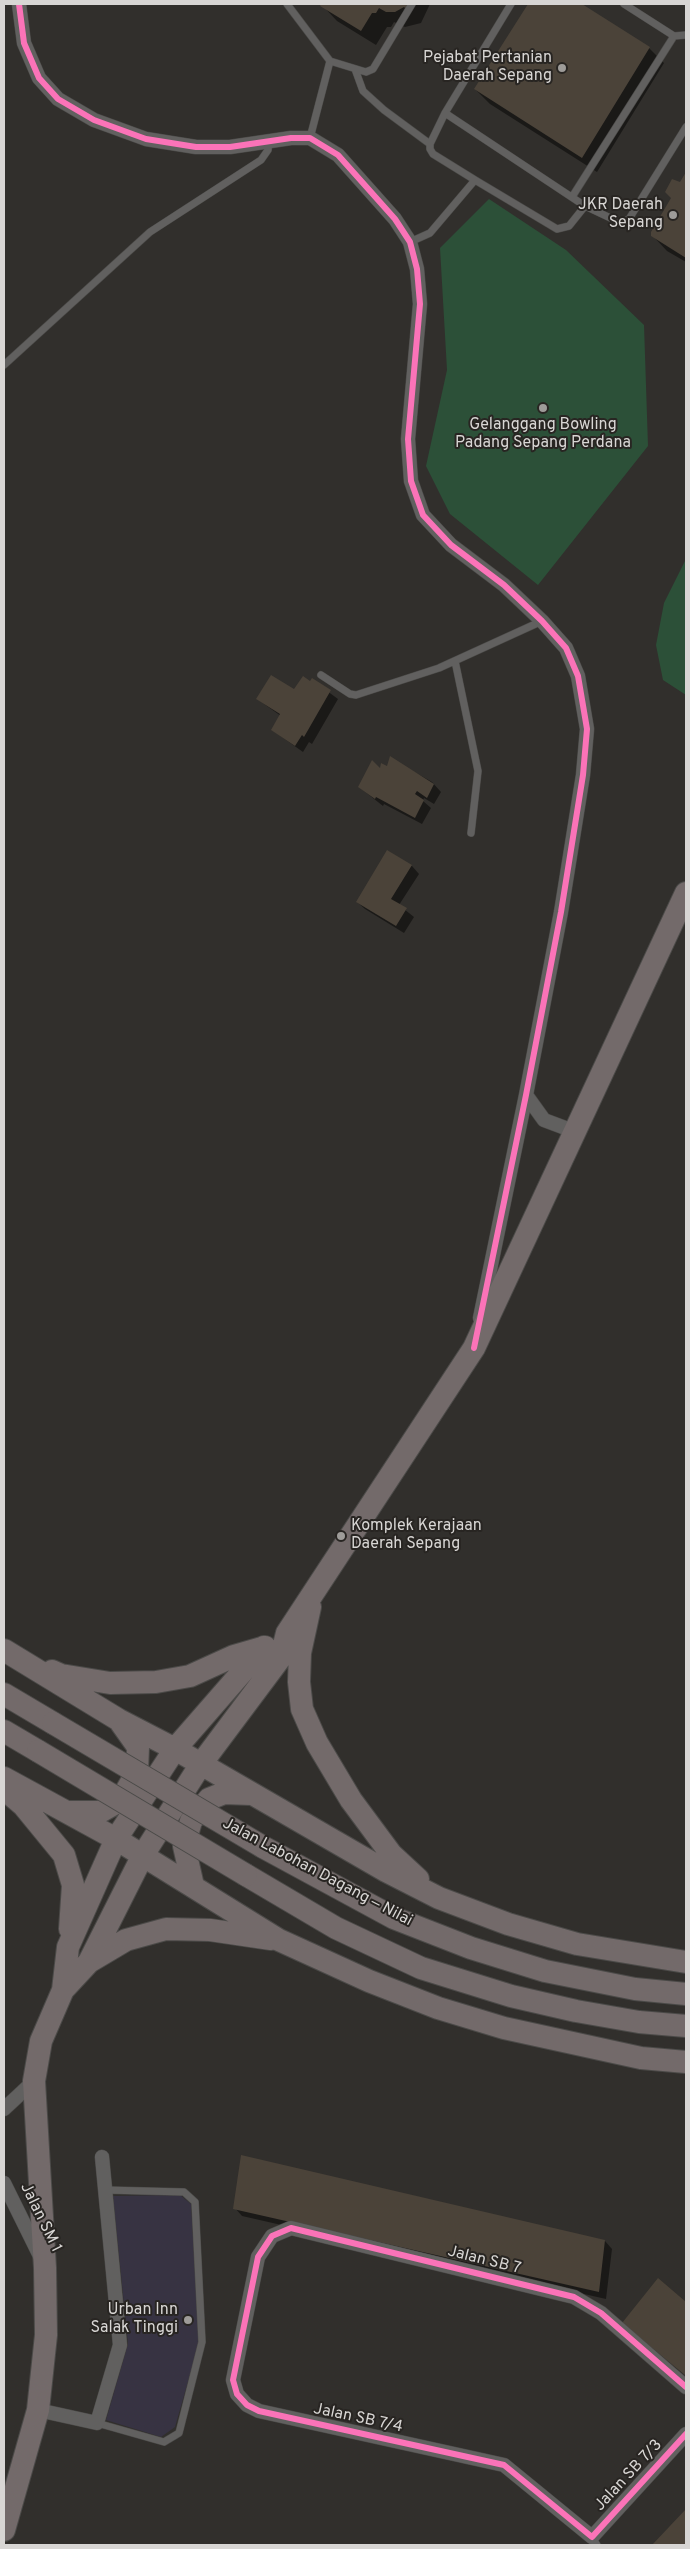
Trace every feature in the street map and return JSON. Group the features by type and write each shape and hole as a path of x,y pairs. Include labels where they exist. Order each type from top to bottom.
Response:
{"main road":[{"path":"63,1990 89,1962 143,1855 201,1764 281,1657 287,1633 474,1348 686,894"},
{"path":"313,1596 300,1653 298,1682 302,1709 317,1743 351,1800 379,1839 390,1854 440,1898"},
{"path":"8,1652 61,1675 110,1683 156,1682 190,1676 234,1656 264,1647 287,1633"},
{"path":"68,1947 116,1839 175,1749 264,1647"},
{"path":"8,1652 119,1720 175,1749 386,1871 440,1898 508,1924 578,1944 686,1962"},
{"name":"Jalan Labohan Dagang ‒ Nilai","path":"4,1694 263,1847 394,1918 471,1948 546,1971 635,1989 686,1994"},
{"path":"68,1812 100,1812 121,1800 137,1772 138,1747 119,1720"},
{"name":"Jalan Labohan Dagang ‒ Nilai","path":"4,1732 336,1928 421,1968 511,1996 576,2011 640,2022 686,2026"},
{"path":"4,1778 116,1839 279,1940 369,1981 438,2008 504,2028 641,2058 686,2062"},
{"path":"4,1789 23,1805 64,1855 73,1885 63,1990 41,2040 34,2081 46,2268 46,2335 38,2410 4,2530"},
{"path":"193,1886 184,1846 191,1820 209,1799 224,1793 254,1795"},
{"path":"89,1962 126,1940 166,1929 210,1930 279,1940"}],"street":[{"path":"19,4 24,43 39,78 58,99 94,120 146,139 196,147 230,147 269,141 310,138 338,155 395,219 410,242 417,269 420,304 408,439 411,481 423,515 451,545 504,585 542,621 566,648 578,676 587,729 583,775 561,912 526,1096 474,1348"},
{"path":"526,1096 544,1120 576,1132"},
{"path":"4,2108 34,2081"},
{"path":"38,2410 97,2423 120,2345 102,2158"},
{"name":"Jalan SM 1","path":"4,2183 46,2268"},
{"name":"Jalan SB 7","path":"258,2257 272,2236 291,2228 574,2297 602,2313 686,2387"},
{"name":"Jalan SB 7/4","path":"258,2257 233,2380 237,2394 247,2405 259,2411 504,2465 595,2541"},
{"name":"Jalan SB 7/3","path":"595,2541 686,2434"}],"lane":[{"path":"287,4 330,61 366,72 373,69 412,4"},
{"path":"430,144 445,113 511,4"},
{"path":"624,4 674,36 686,35"},
{"path":"572,197 674,36"},
{"path":"310,138 330,61"},
{"path":"355,69 363,91 384,110 430,144 433,154 557,229 569,226 585,206"},
{"path":"445,113 585,206 621,222 629,219 686,127"},
{"path":"4,365 150,232 261,160 268,150 269,141"},
{"path":"410,242 430,232 476,180"},
{"path":"321,675 350,694 356,695 439,668 542,621"},
{"path":"455,661 478,771 471,833"},
{"path":"97,2423 164,2442 179,2433 202,2342 195,2202 184,2192 105,2190"}],"shaded area":[{"path":"180,2195 191,2204 199,2343 175,2427 161,2437 106,2420 128,2344 113,2196"}],"green space":[{"name":"Gelanggang Bowling Padang Sepang Perdana","path":"489,199 566,250 644,325 648,446 538,585 450,514 426,466 447,370 440,248"},
{"path":"686,559 686,695 663,680 656,645 664,603"}],"building":[{"path":"321,4 409,4 406,9 404,7 395,12 386,12 379,8 376,13 372,13 361,31 320,6"},
{"name":"Pejabat Pertanian Daerah Sepang","path":"528,4 582,4 650,47 582,158 474,89"},
{"name":"JKR Daerah Sepang","path":"686,172 686,258 651,236 651,232 671,198 665,192 672,179 680,182"},
{"path":"271,675 294,689 303,676 310,681 312,678 331,690 304,737 302,735 295,746 271,730 280,714 256,699"},
{"path":"390,756 434,784 427,798 417,791 415,794 424,800 415,818 376,797 375,799 358,787 372,760 380,768 381,763 387,766"},
{"path":"387,850 412,865 391,899 407,908 396,926 356,902"},
{"path":"241,2155 605,2240 599,2292 233,2209"},
{"path":"658,2278 686,2302 686,2376 622,2323"},
{"path":"686,2509 686,2545 652,2545"}],"cycle path":[{"path":"19,4 24,43 39,78 58,99 94,120 146,139 196,147 230,147 291,138 310,138 338,155 395,219 410,242 417,269 420,304 408,439 411,481 423,515 451,545 504,585 542,621 566,648 578,676 587,729 583,775 561,912 474,1348"},
{"path":"686,2387 601,2313 574,2297 291,2228 272,2236 258,2257 233,2380 237,2394 247,2405 259,2411 504,2465 592,2537 686,2434"}],"place":[{"name":"Pejabat Pertanian Daerah Sepang","path":"562,68"},
{"name":"JKR Daerah Sepang","path":"673,215"},
{"name":"Gelanggang Bowling Padang Sepang Perdana","path":"543,408"},
{"name":"Komplek Kerajaan Daerah Sepang","path":"341,1536"},
{"name":"Urban Inn Salak Tinggi","path":"188,2320"}]}
